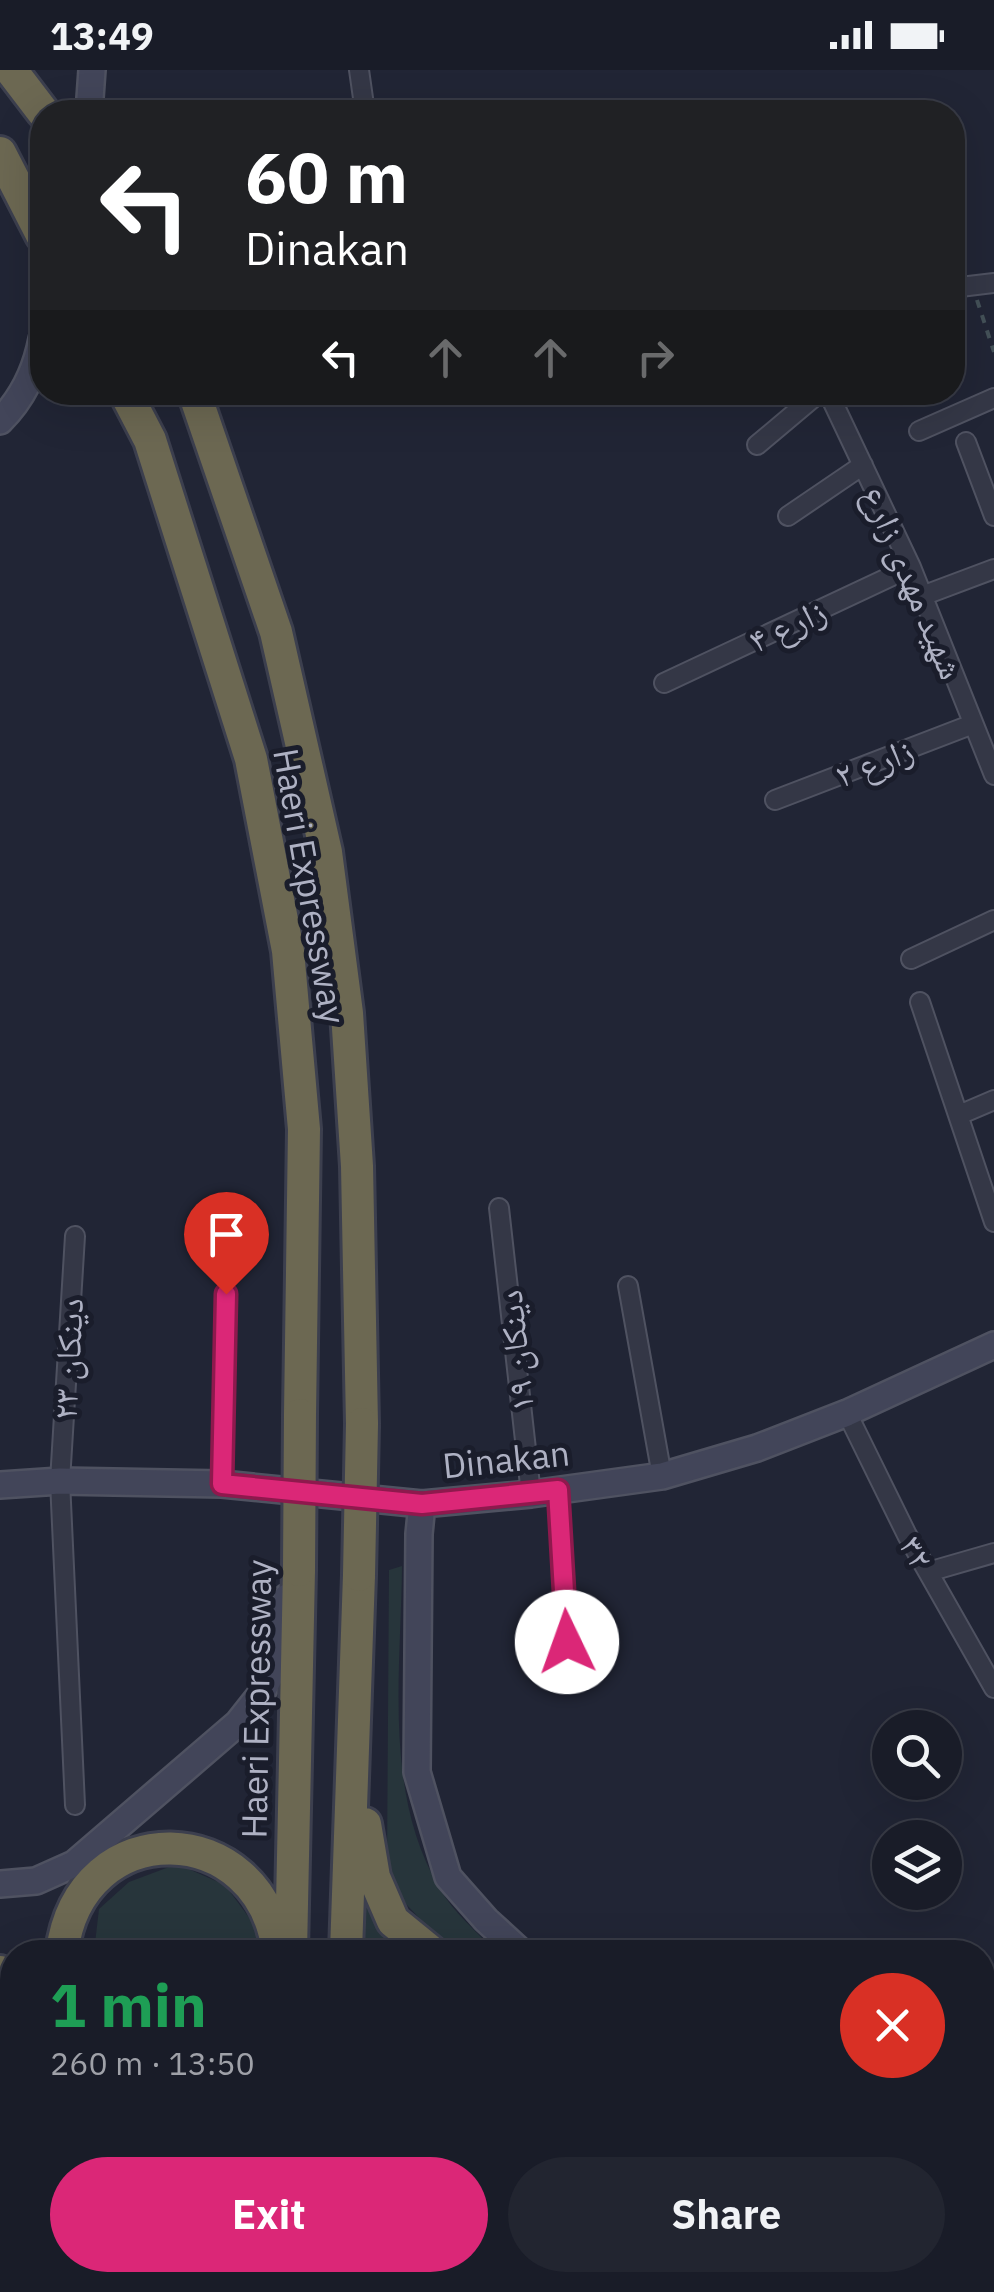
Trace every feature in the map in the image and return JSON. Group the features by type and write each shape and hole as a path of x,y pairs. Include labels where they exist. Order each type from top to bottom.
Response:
{"highway":[{"path":"11,70 34,100"},
{"path":"0,153 30,210"},
{"name":"Haeri Expressway","path":"132,405 150,440 251,759 288,951 304,1130 291,1940"},
{"name":"Haeri Expressway","path":"198,405 276,632 326,852 347,1013 358,1166 362,1424 346,1940"},
{"path":"354,1750 374,1877 393,1920 416,1940"},
{"path":"64,1940 78,1900 95,1877 111,1863 155,1850 214,1857 246,1878 266,1904 275,1940"}],"main road":[{"path":"90,100 92,70"},
{"path":"0,421 17,404 30,376"},
{"name":"Dinakan","path":"0,1485 60,1481 222,1484 422,1504 662,1476 758,1448 848,1413 994,1345"},
{"path":"422,1504 418,1772 448,1877 508,1940"},
{"path":"0,1884 36,1881 74,1864 238,1723 262,1694 276,1665 301,1508"}],"street":[{"path":"359,70 364,100"},
{"path":"965,287 994,283"},
{"path":"920,431 994,398"},
{"path":"757,445 805,405"},
{"name":"شهید مهدی زارع","path":"834,405 982,728 994,775"},
{"path":"966,442 994,516"},
{"path":"788,516 863,465"},
{"name":"۴ زارع","path":"664,683 910,567"},
{"path":"922,596 994,569"},
{"name":"۲ زارع","path":"774,800 982,728"},
{"path":"911,959 994,920"},
{"path":"920,1002 994,1222"},
{"path":"959,1116 994,1100"},
{"name":"۱۹ دینکان","path":"499,1208 530,1494"},
{"name":"۲۳ دینکان","path":"75,1236 60,1481 75,1805"},
{"path":"628,1286 662,1476"},
{"path":"222,1484 226,1294"},
{"name":"۳۲","path":"848,1413 928,1572 994,1688"},
{"path":"558,1490 569,1680"},
{"path":"928,1572 994,1553"}],"path":[{"path":"972,286 994,352"}],"shaded area":[{"path":"402,1566 399,1732 410,1813 422,1852 445,1898 484,1940 440,1940 406,1904 387,1865 389,1570"},
{"path":"177,1864 225,1885 259,1931 260,1940 95,1940 99,1909 129,1882"},
{"path":"366,1903 397,1940 359,1940 360,1919"}],"route":[{"path":"226,1294 222,1484 422,1504 558,1490 567,1642"}]}
